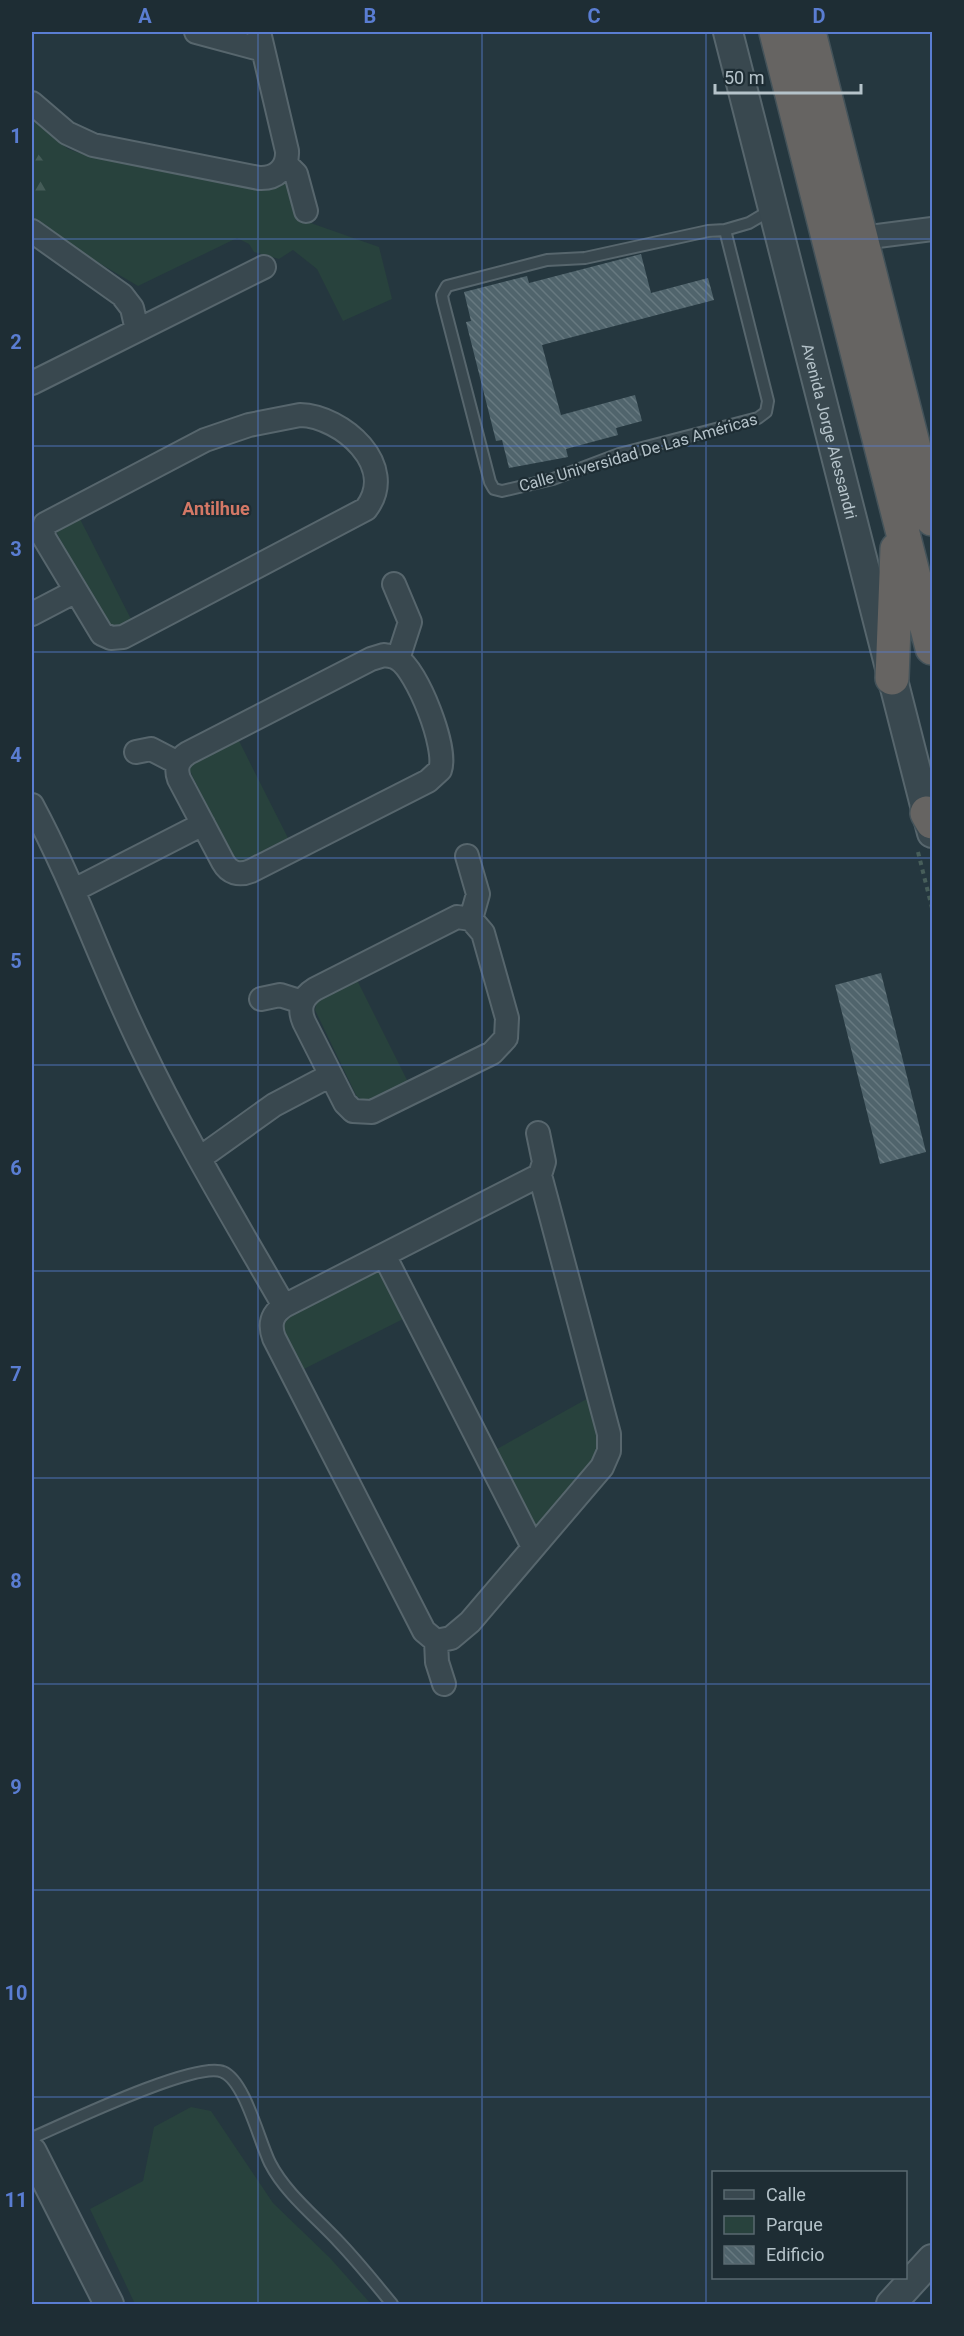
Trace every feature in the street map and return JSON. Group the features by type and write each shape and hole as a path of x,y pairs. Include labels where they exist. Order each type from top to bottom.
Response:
{"highway":[{"path":"776,32 933,648"},
{"path":"809,32 933,519"},
{"path":"892,678 898,511"}],"street":[{"path":"32,103 67,134 93,145 259,178 272,177 286,164 287,152 261,41 196,32"},
{"name":"Avenida Jorge Alessandri","path":"728,32 931,823"},
{"path":"286,164 296,174 306,211"},
{"path":"862,238 933,229"},
{"path":"32,231 122,295 132,308 137,330"},
{"path":"32,383 264,267"},
{"path":"312,416 335,423 360,445 373,469 376,492 372,501 358,516 123,637 111,638 102,634 76,591 37,525 205,440 279,418 312,416"},
{"path":"394,585 410,622 398,659"},
{"path":"32,614 76,591"},
{"path":"384,655 398,659 407,669 435,726 443,757 440,770 435,777 246,873 236,873 226,867 179,779 178,764 188,753 371,659 384,655"},
{"path":"136,752 151,749 178,764"},
{"path":"32,805 74,890 138,1041 200,1158 284,1306"},
{"path":"74,890 203,824"},
{"path":"467,856 478,894 471,919"},
{"path":"457,917 471,919 483,933 507,1018 508,1032 502,1044 492,1053 365,1114 349,1108 304,1022 302,1002 315,988 457,917"},
{"path":"261,999 280,995 302,1002"},
{"path":"200,1158 274,1105 331,1074"},
{"path":"538,1133 544,1162 540,1175 610,1442 607,1460 461,1632 446,1641 436,1641 424,1631 274,1338 273,1318 284,1306 540,1175"},
{"path":"384,1255 533,1547"},
{"path":"436,1641 437,1662 444,1684"},
{"path":"32,2152 109,2304"},
{"path":"891,2304 933,2259"}],"lane":[{"name":"Calle Universidad De Las Américas","path":"724,230 768,401 766,412 758,418 619,454 553,479 502,491 494,489 490,482 442,301 444,290 459,282 547,260 585,258 749,224 774,208"},
{"path":"32,2138 165,2082 205,2070 222,2071 233,2079 244,2099 271,2164 286,2187 339,2242 392,2304"}],"green space":[{"path":"32,119 68,149 88,156 260,188 289,181 305,221 379,247 392,299 343,321 317,269 293,250 279,259 254,252 249,244 237,238 138,286 32,220"},
{"path":"32,146 45,163 56,188 45,199 32,204"},
{"path":"80,519 132,621 108,633 56,531"},
{"path":"238,739 288,838 236,864 187,765"},
{"path":"356,978 409,1084 372,1103 357,1097 315,1010 318,998"},
{"path":"377,1271 387,1277 407,1317 300,1371 276,1322"},
{"path":"592,1396 605,1447 535,1528 497,1449"},
{"path":"191,2107 211,2111 273,2203 330,2258 371,2304 135,2304 90,2209 143,2181 154,2127"}],"building":[{"path":"641,254 651,293 708,278 714,300 542,345 561,415 635,395 642,421 616,428 618,435 566,449 568,457 509,468 502,440 496,441 466,322 471,321 464,292 527,276 529,283"},
{"path":"881,973 926,1152 880,1164 835,985"}],"district":[{"name":"Antilhue","path":"216,509"}]}
